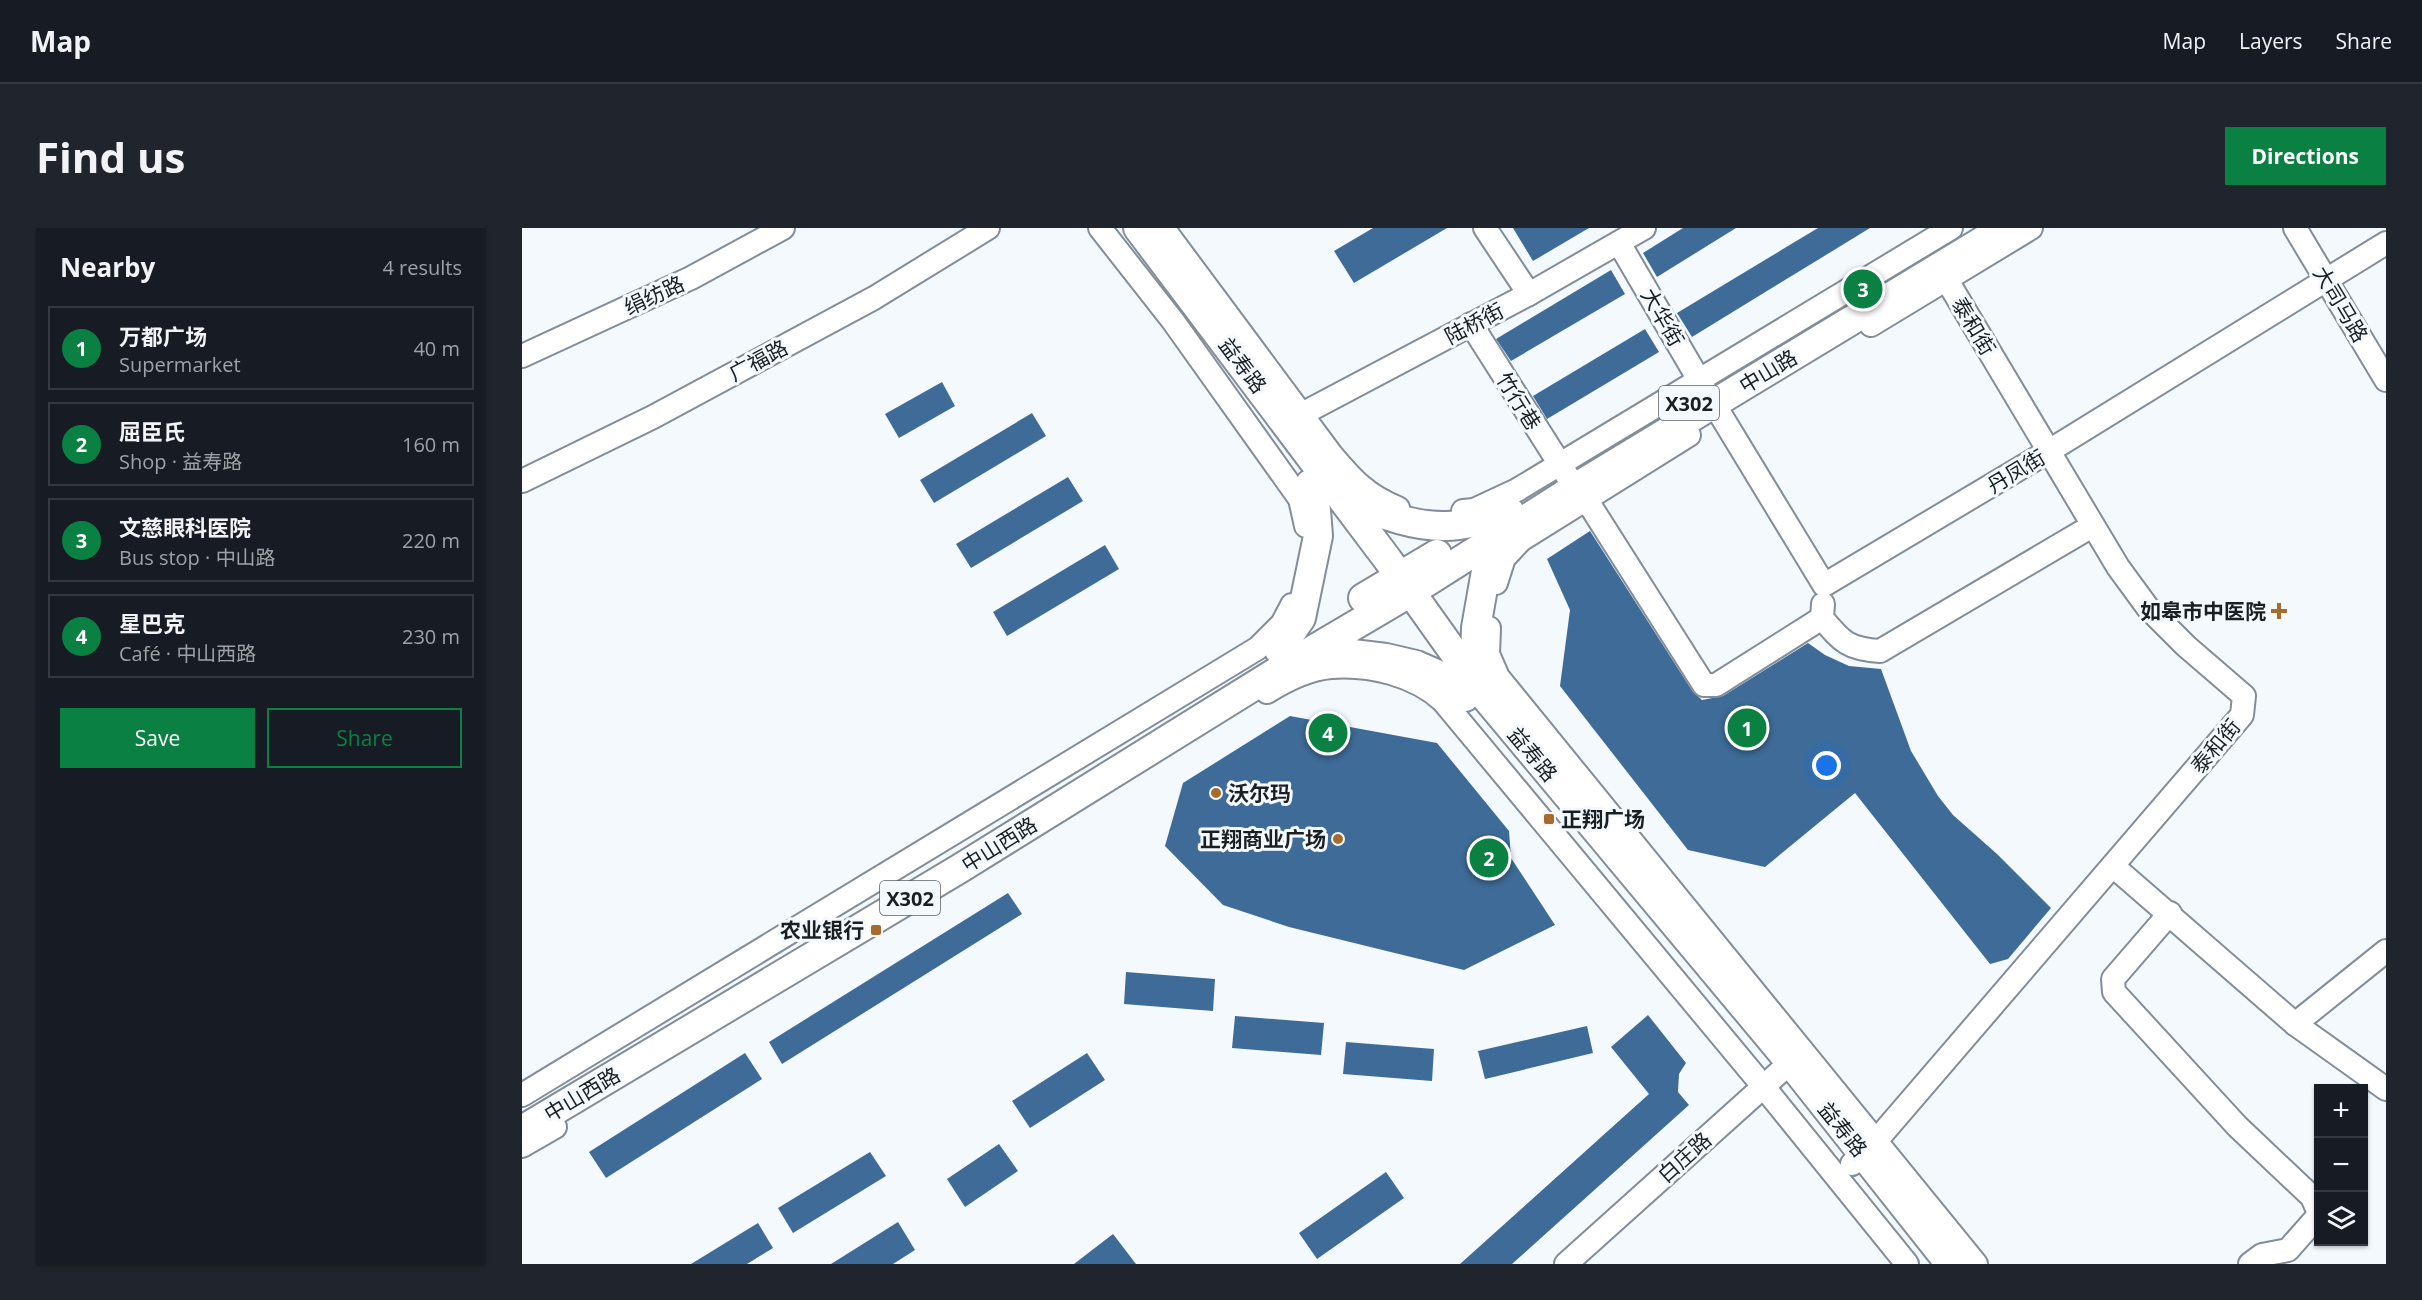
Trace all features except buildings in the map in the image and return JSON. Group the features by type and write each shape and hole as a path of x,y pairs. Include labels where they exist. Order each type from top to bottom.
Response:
{"main road":[{"name":"益寿路","path":"1120,228 1200,330 1310,484 1398,588"},
{"name":"益寿路","path":"1138,228 1343,499 1398,588 1476,698 1783,1068 1864,1153 1927,1260"},
{"name":"中山路","path":"1398,588 1710,398 1977,228"},
{"name":"中山路","path":"1932,255 2004,228"},
{"path":"1310,484 1316,510 1318,536 1300,618 1286,656 1336,652 1386,658 1416,665 1441,676 1476,698"},
{"path":"1343,499 1382,514 1416,523 1446,526 1511,520"},
{"path":"1476,698 1476,628 1486,571 1494,548 1511,520"},
{"name":"中山西路","path":"522,1112 1398,588"},
{"name":"中山西路","path":"522,1130 959,869 1286,656"}],"street":[{"name":"绢纺路","path":"522,357 691,278 783,228"},
{"name":"广福路","path":"522,480 653,417 864,304 988,228"},
{"path":"522,1095 1258,648 1281,624 1292,606 1306,540 1306,520 1300,499 1173,321 1100,228"},
{"path":"1163,228 1330,454 1356,483 1373,497 1417,514 1474,510 1517,490 1573,482"},
{"path":"1485,228 1529,294"},
{"name":"陆桥街","path":"1302,414 1529,294 1644,228"},
{"path":"1932,255 1951,228"},
{"path":"1932,255 2031,228"},
{"name":"大司马路","path":"2295,228 2386,380"},
{"name":"大华街","path":"1619,243 1710,398"},
{"name":"丹凤街","path":"1824,585 2049,451 2386,243"},
{"name":"泰和街","path":"1864,1153 2242,715 2244,696 2186,646 2148,608 2092,526 1932,255"},
{"name":"竹行巷","path":"1471,324 1704,684 1716,685 1822,618"},
{"path":"1710,398 1824,585 1822,618 1841,641 1861,650 1880,651 2092,526"},
{"path":"1573,482 1504,558 1496,582 1488,633 1488,654 1498,677 1783,1068 1927,1260"},
{"path":"522,1146 969,879 1281,683 1331,667 1381,671 1413,680 1428,688 1443,701 1783,1068"},
{"path":"2114,866 2295,1024 2386,1089"},
{"path":"2170,913 2113,979 2114,992 2237,1126 2314,1201"},
{"path":"2295,1024 2386,951"},
{"name":"白庄路","path":"1566,1264 1783,1068"},
{"path":"1864,1153 1976,1264"},
{"path":"2250,1264 2262,1254 2288,1250 2314,1221"}],"place":[{"name":"文慈眼科医院","path":"1863,289"},
{"name":"如皋市中医院","path":"2279,611"},
{"name":"万都广场","path":"1747,728"},
{"name":"星巴克","path":"1328,733"},
{"name":"沃尔玛","path":"1216,793"},
{"name":"正翔广场","path":"1549,819"},
{"name":"正翔商业广场","path":"1338,839"},
{"name":"屈臣氏","path":"1489,858"},
{"name":"农业银行","path":"876,930"}]}
